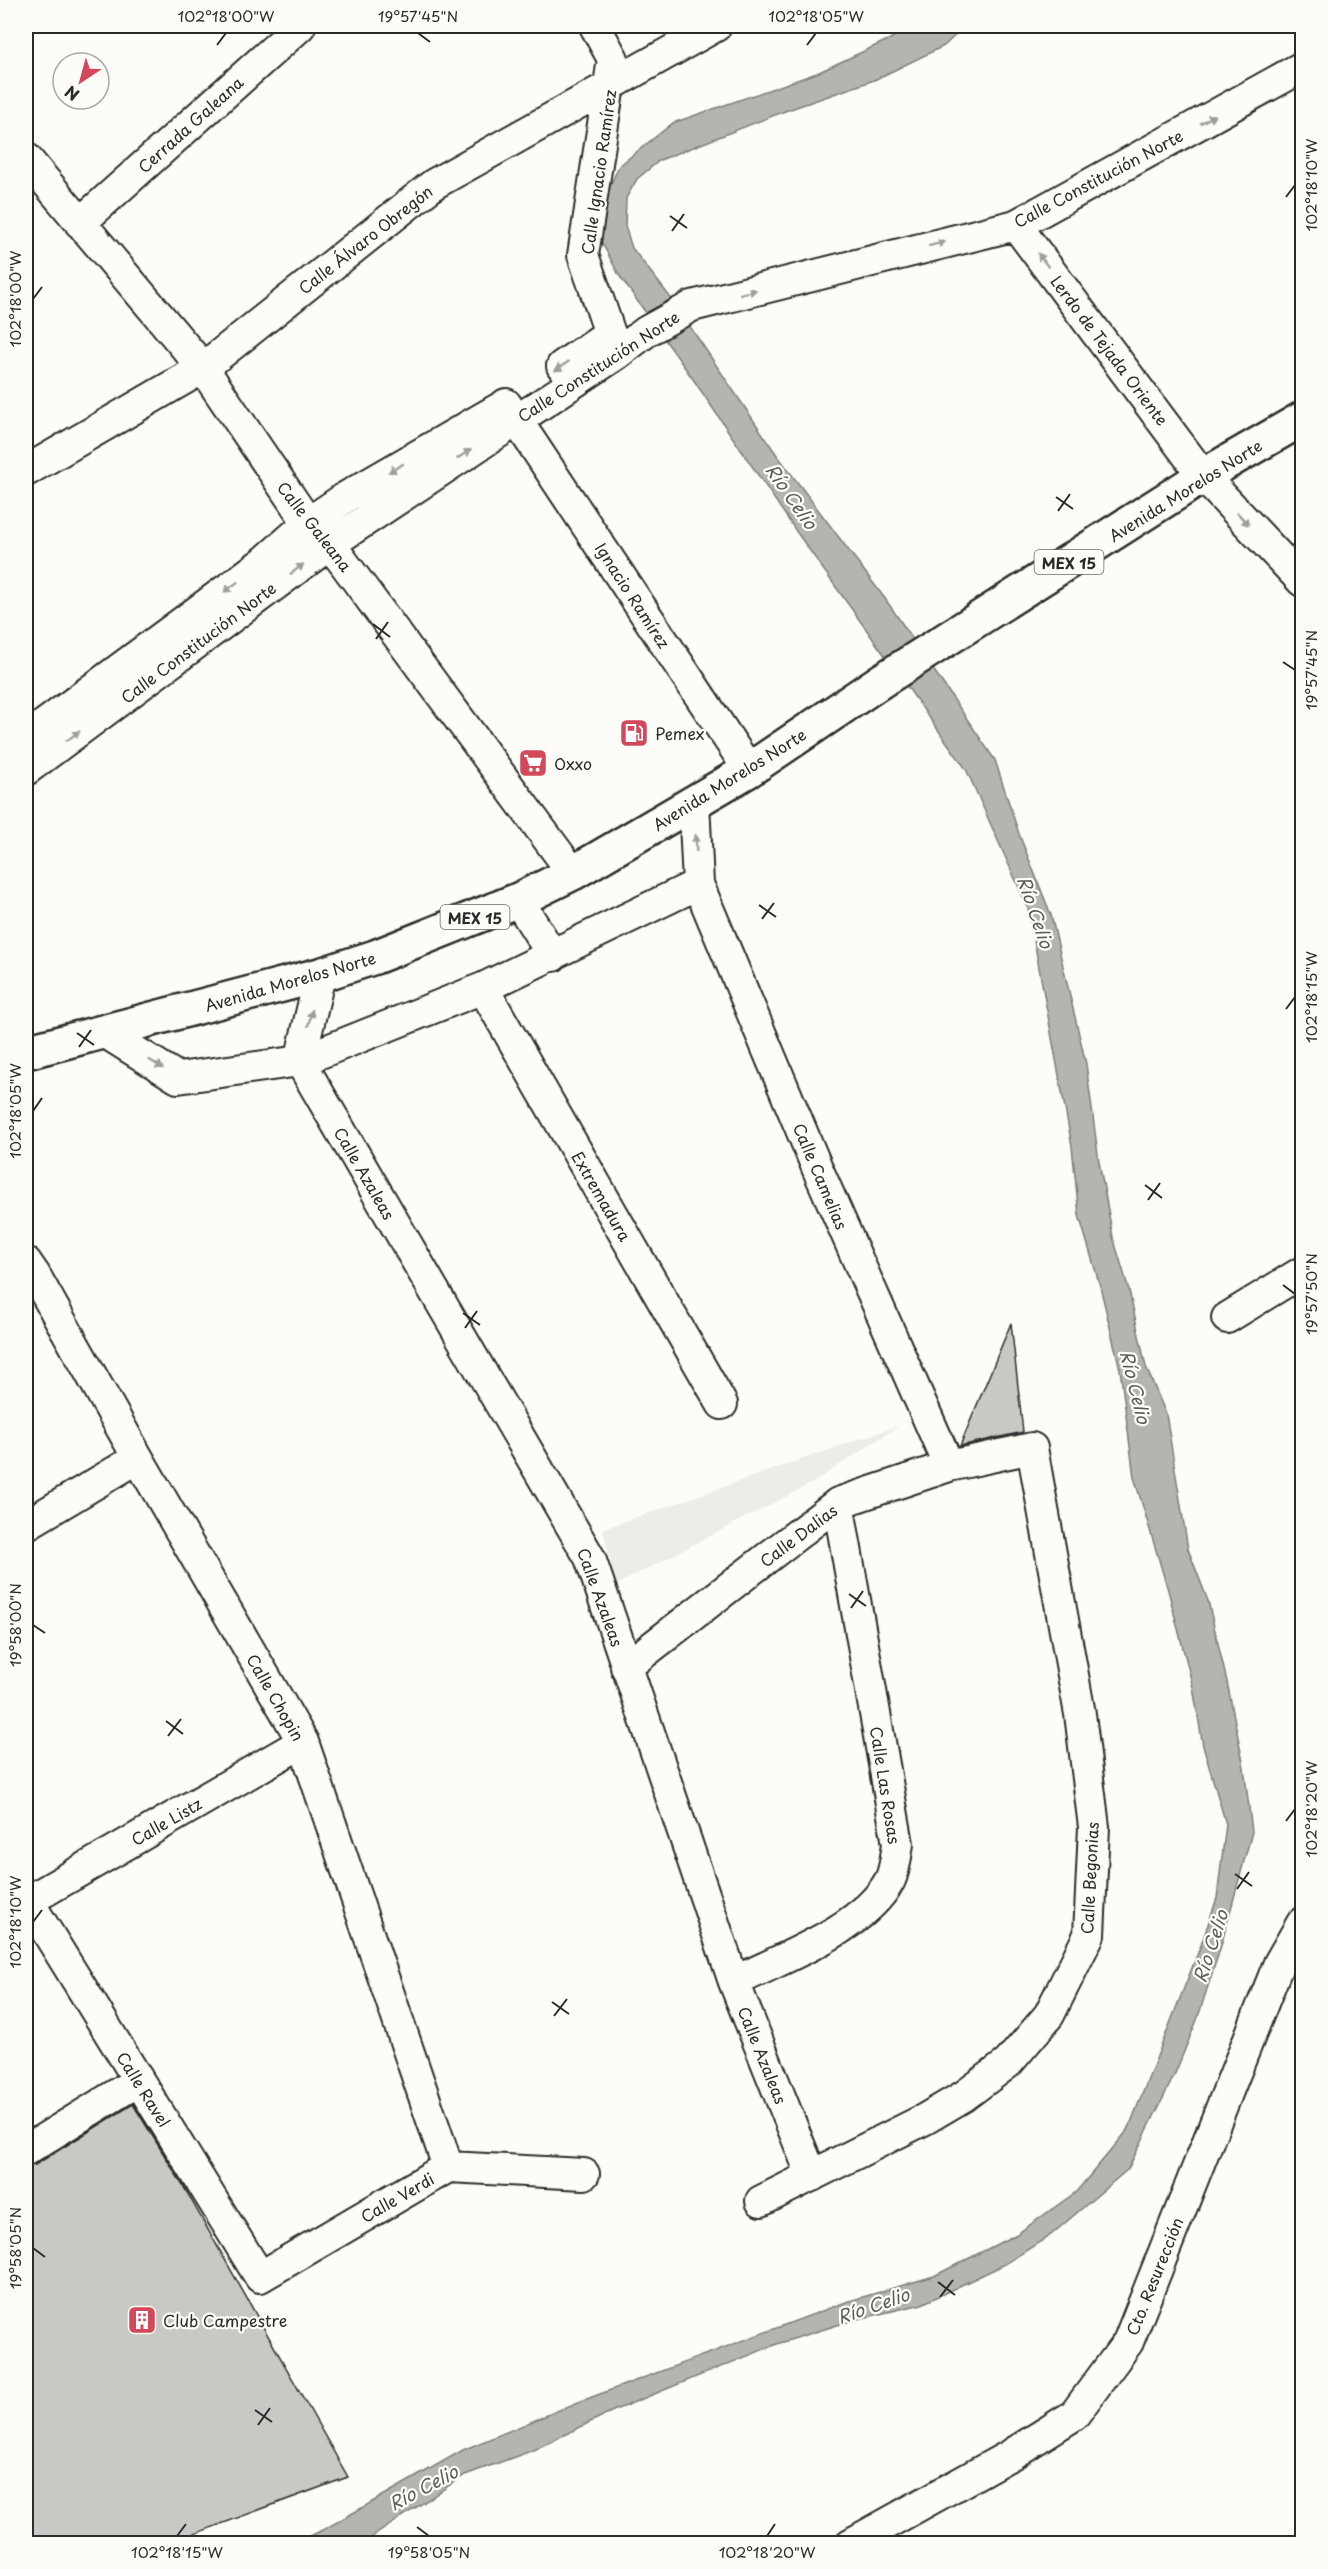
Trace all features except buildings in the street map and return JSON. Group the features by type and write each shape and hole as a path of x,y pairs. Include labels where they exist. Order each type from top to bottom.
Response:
{"main road":[{"name":"Avenida Morelos Norte","path":"26,1053 320,975 375,957 518,900 573,873 749,770 881,681 1203,476 1302,419"}],"street":[{"name":"Cerrada Galeana","path":"80,223 300,26"},
{"name":"Calle Ignacio Ramírez","path":"596,26 613,59 583,255 614,343"},
{"name":"Calle Álvaro Obregón","path":"26,471 203,368 434,184 716,26"},
{"name":"Calle Constitución Norte","path":"29,748 330,544 512,411 614,343 647,331 692,306 1016,225 1302,68"},
{"name":"Calle Galeana","path":"26,158 203,368 308,523 330,544 573,873"},
{"name":"Lerdo de Tejada Oriente","path":"1016,225 1203,476 1302,581"},
{"name":"Calle Constitución Norte","path":"29,748 265,561 308,523 346,497 512,411"},
{"name":"Ignacio Ramírez","path":"512,411 749,770"},
{"name":"Calle Camelias","path":"694,802 698,884 818,1170 950,1466"},
{"path":"106,1033 178,1078 300,1061 483,988 698,884"},
{"path":"518,900 553,956"},
{"path":"300,1061 320,975"},
{"name":"Extremadura","path":"483,988 722,1404"},
{"name":"Calle Azaleas","path":"300,1061 591,1558 734,1982 812,2176"},
{"name":"Calle Chopin","path":"29,1272 303,1742 448,2167"},
{"path":"1227,1318 1302,1272"},
{"name":"Calle Dalias","path":"627,1667 838,1503 950,1466 1032,1448"},
{"name":"Calle Begonias","path":"760,2201 925,2119 964,2096 1008,2063 1049,2015 1089,1935 1094,1827 1080,1714 1032,1448"},
{"path":"26,1525 138,1458"},
{"name":"Calle Las Rosas","path":"734,1982 848,1926 870,1905 890,1880 898,1844 838,1503"},
{"name":"Calle Listz","path":"30,1915 303,1742"},
{"name":"Calle Ravel","path":"30,1915 138,2081 260,2277"},
{"name":"Cto. Resurección","path":"850,2544 1012,2454 1074,2415 1128,2342 1279,1963 1302,1923"},
{"path":"26,2150 138,2081"},
{"name":"Calle Verdi","path":"260,2277 448,2167 584,2174"}],"shaded area":[{"path":"900,1425 814,1482 616,1585 603,1529"}],"water":[{"name":"Río Celio","path":"911,26 965,26 944,46 874,80 785,111 660,160 637,179 626,198 625,226 632,248 670,297 777,455 886,600 995,760 1019,834 1051,915 1086,1064 1099,1162 1113,1237 1129,1290 1146,1367 1166,1414 1188,1549 1208,1601 1227,1682 1244,1767 1252,1832 1220,1949 1197,2020 1174,2076 1128,2169 1051,2235 1005,2264 922,2304 850,2321 777,2344 615,2410 531,2451 465,2475 363,2543 295,2544 463,2450 576,2403 846,2302 934,2276 1017,2234 1076,2192 1128,2130 1201,1945 1217,1898 1226,1824 1203,1746 1193,1687 1168,1590 1134,1477 1120,1369 1100,1286 1079,1215 1072,1146 1028,908 966,769 798,534 619,275 601,241 601,206 619,166 673,123 817,73 890,39"}],"place":[{"name":"Pemex","path":"634,733"},
{"name":"Oxxo","path":"533,763"},
{"name":"Club Campestre","path":"142,2320"}]}
